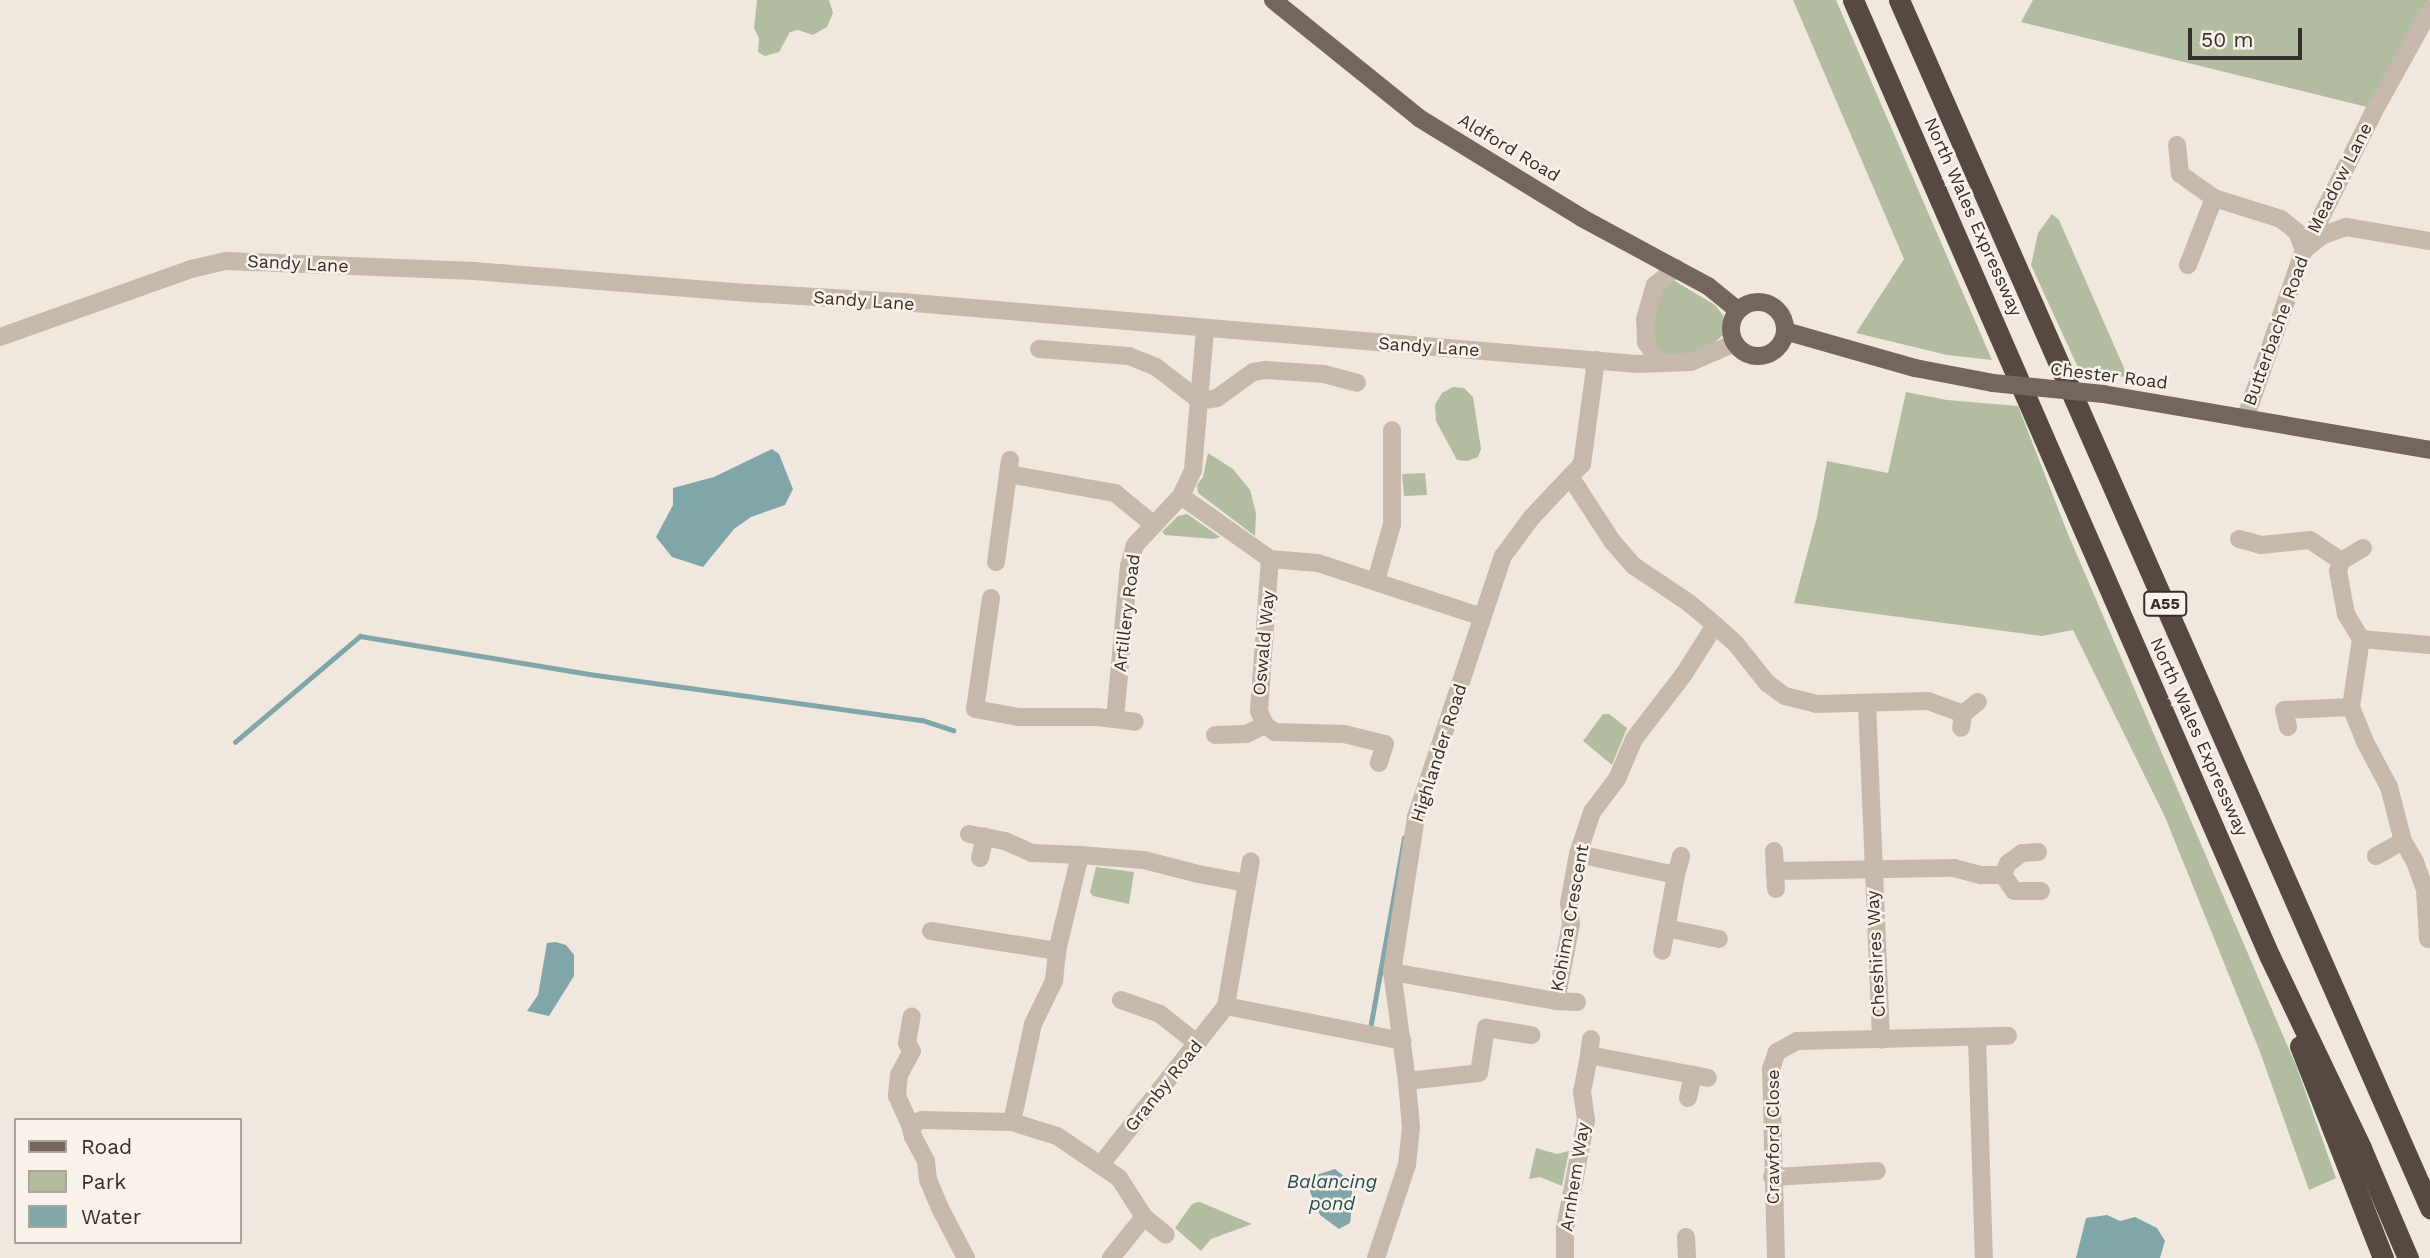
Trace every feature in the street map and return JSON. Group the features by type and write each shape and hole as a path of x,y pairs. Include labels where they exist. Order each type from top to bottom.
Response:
{"highway":[{"name":"North Wales Expressway","path":"1853,0 2270,957 2361,1148 2408,1258"},
{"name":"North Wales Expressway","path":"1899,0 2430,1208"},
{"path":"2270,957 2311,1079 2384,1258"}],"main road":[{"name":"Aldford Road","path":"1273,0 1419,118 1582,218 1708,286 1738,310"},
{"path":"1757,301 1770,304 1780,312 1785,331 1780,345 1760,356 1746,353 1735,343 1731,329 1738,310 1757,301"},
{"name":"Chester Road","path":"1785,331 1915,368 1993,383 2103,394 2430,450"}],"street":[{"name":"Meadow Lane","path":"2304,250 2372,113 2430,10"},
{"name":"Meadow Lane","path":"2177,145 2180,174 2214,198 2281,219 2297,232 2304,250"},
{"path":"2188,265 2214,198"},
{"name":"Butterbache Road","path":"2245,419 2304,250 2321,236 2346,228 2430,241"},
{"name":"Sandy Lane","path":"0,337 191,269 227,261 474,271 902,302 1205,330 1596,360 1691,362 1735,343"},
{"path":"1661,363 1646,342 1645,319 1655,285 1676,268"},
{"name":"Artillery Road","path":"1115,719 1129,566 1135,545 1181,496 1193,470 1205,330"},
{"path":"1039,349 1129,356 1156,366 1200,401 1217,398 1253,372 1266,370 1324,374 1357,383"},
{"name":"Highlander Road","path":"1376,1258 1407,1165 1411,1128 1403,1041 1392,972 1416,817 1503,555 1532,517 1582,464 1596,360"},
{"path":"1376,581 1392,524 1392,430"},
{"path":"996,562 1009,467 1115,493 1154,525"},
{"path":"1571,478 1612,541 1633,566 1689,603 1715,625 1736,644 1767,683 1785,696 1816,704 1928,701 1962,721 1978,702"},
{"path":"1181,496 1270,559 1318,563 1482,617"},
{"path":"2239,539 2258,552 2310,540 2341,561"},
{"path":"2341,561 2363,548"},
{"name":"Oswald Way","path":"1265,725 1259,710 1270,559"},
{"path":"2341,561 2340,584 2346,614 2361,639 2351,708 2364,740 2389,787 2403,841 2415,862 2425,890 2428,939"},
{"path":"991,598 973,717 1115,719 1135,722"},
{"name":"Kohima Crescent","path":"1392,972 1556,1001 1571,924 1569,903 1578,854 1592,811 1617,779 1633,739 1685,674 1715,625"},
{"path":"2361,639 2430,646"},
{"name":"Cheshires Way","path":"1867,704 1881,1040"},
{"path":"2283,713 2351,708"},
{"path":"1215,735 1246,734 1265,725 1275,732 1388,737 1378,763"},
{"path":"980,858 977,835 1032,853 1144,860 1247,883"},
{"path":"2376,856 2403,841"},
{"name":"Cheshires Way","path":"1774,851 1776,880 1872,869 1954,868 1981,875 2003,875 2014,891 2040,891"},
{"path":"2003,875 2008,863 2022,853 2038,852"},
{"path":"1578,854 1676,875"},
{"path":"1012,1122 1032,1024 1054,981 1057,951 1080,855"},
{"path":"1662,951 1681,856"},
{"path":"1251,862 1226,1006 1403,1041"},
{"path":"1666,928 1719,939"},
{"path":"931,931 1057,951"},
{"path":"1556,1001 1577,1003"},
{"name":"Granby Road","path":"1101,1164 1226,1006"},
{"path":"1130,1007 1160,1014 1198,1044"},
{"path":"912,1016 907,1042 912,1051 899,1074 897,1096 926,1161 932,1189 965,1258"},
{"path":"1407,1081 1479,1073 1486,1028 1531,1035"},
{"name":"Crawford Close","path":"1776,1258 1771,1069 1777,1052 1797,1041 2008,1036"},
{"path":"1977,1038 1984,1258"},
{"name":"Arnhem Way","path":"1565,1258 1565,1228 1586,1120 1582,1092 1590,1047 1701,1076 1689,1098"},
{"path":"910,1125 922,1119 1012,1122 1057,1136 1119,1178 1144,1217 1166,1235"},
{"path":"1772,1177 1877,1171"},
{"path":"1111,1258 1144,1217"},
{"path":"1686,1237 1687,1258"}],"green space":[{"path":"757,0 829,0 833,13 827,27 813,35 798,30 790,32 779,52 765,56 758,52 759,38 754,28"},
{"path":"1793,0 1836,0 1992,360 1947,355 1856,333 1904,259"},
{"path":"2033,0 2430,0 2367,107 2021,22"},
{"path":"2052,214 2059,220 2128,377 2081,374 2031,265 2038,233"},
{"path":"1675,281 1715,305 1723,315 1725,324 1723,335 1713,344 1686,355 1671,357 1660,352 1651,342 1655,300 1667,282"},
{"path":"1453,387 1464,388 1473,397 1481,449 1478,457 1467,461 1457,460 1436,421 1435,405 1442,393"},
{"path":"1906,392 1947,400 2018,406 2068,534 2297,1068 2336,1178 2309,1190 2260,1052 2165,817 2073,630 2042,636 1794,603 1817,517 1827,461 1888,473"},
{"path":"1208,453 1233,469 1250,490 1256,513 1255,536 1198,493 1197,485 1203,477"},
{"path":"1425,473 1427,495 1404,496 1402,474"},
{"path":"1187,514 1220,537 1214,539 1165,535 1162,532 1178,516"},
{"path":"1603,714 1609,714 1627,728 1612,765 1583,741"},
{"path":"1096,867 1134,872 1129,904 1093,896 1090,892"},
{"path":"1536,1148 1557,1154 1569,1151 1562,1186 1540,1177 1529,1179"},
{"path":"1197,1202 1252,1224 1211,1239 1201,1251 1175,1228 1192,1204"}],"water":[{"path":"772,449 779,454 793,489 785,505 751,517 734,529 703,567 672,557 656,537 673,505 673,488 714,477"},
{"path":"547,943 566,945 574,955 574,976 549,1016 527,1011 538,995"},
{"name":"Balancing pond","path":"1335,1169 1350,1181 1353,1198 1350,1223 1339,1229 1320,1215 1310,1192 1313,1176"},
{"path":"2107,1215 2120,1221 2135,1217 2157,1228 2165,1241 2160,1258 2076,1258 2086,1218"}],"waterway":[{"path":"235,742 360,636 589,674 922,720 953,730"},
{"path":"1370,1029 1404,838"}]}
